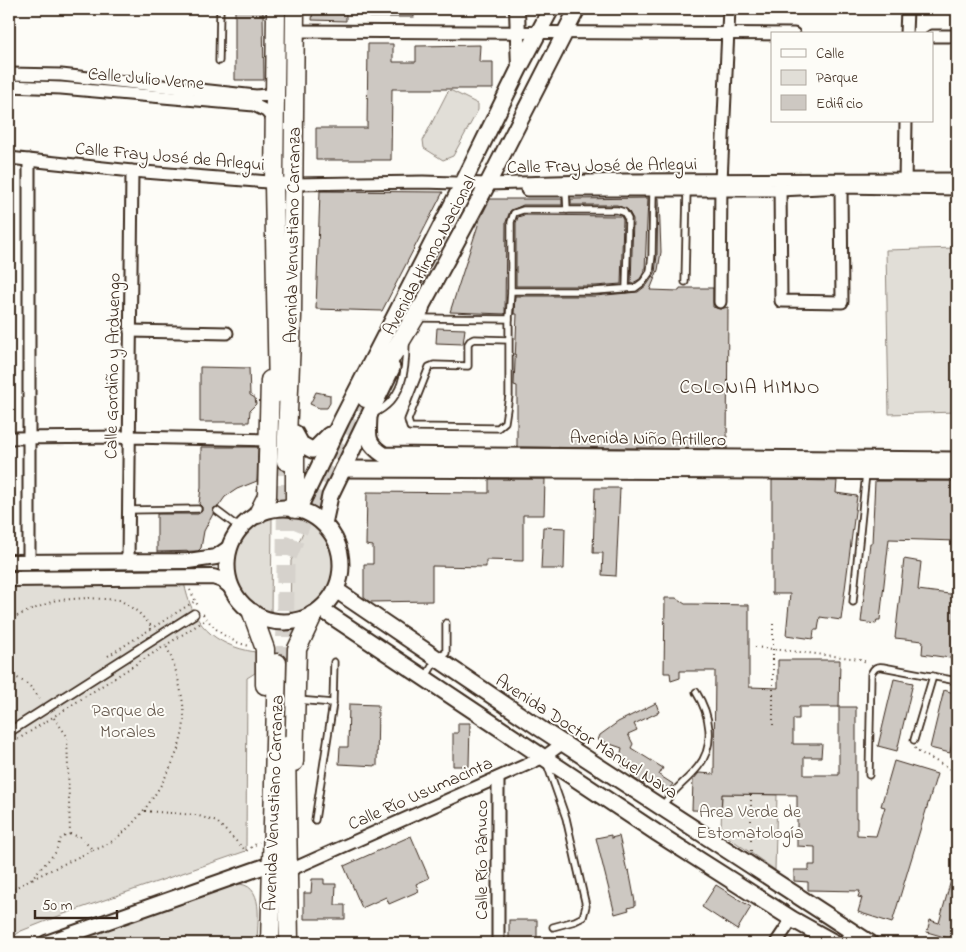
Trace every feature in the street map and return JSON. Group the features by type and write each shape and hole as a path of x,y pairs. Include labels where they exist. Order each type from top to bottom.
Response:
{"main road":[{"name":"Avenida Venustiano Carranza","path":"283,462 284,314 293,184 295,9"},
{"name":"Avenida Himno Nacional","path":"297,509 462,186 519,68 551,9"},
{"name":"Avenida Himno Nacional","path":"324,524 330,496 417,313 486,187 577,9"},
{"name":"Avenida Venustiano Carranza","path":"273,11 276,88 274,184 284,314"},
{"path":"366,398 417,313"},
{"path":"284,314 296,356 295,433 297,509"},
{"path":"258,514 267,496 270,354 284,314"},
{"name":"Avenida Niño Artillero","path":"369,416 368,436 370,443 384,455 629,463 866,465 957,460"},
{"path":"295,433 301,444 312,450 341,420"},
{"name":"Avenida Niño Artillero","path":"343,468 629,463"},
{"name":"Avenida Niño Artillero","path":"866,465 957,472"},
{"path":"279,829 294,790 297,649 317,612 336,590 341,573 341,555 335,538 324,524 312,515 297,509 276,508 258,514 244,524 229,548 227,571 231,587 240,602 252,613 267,620 282,623 298,621 317,612"},
{"name":"Avenida Doctor Manuel Nava","path":"336,590 752,866 847,937 867,943"},
{"path":"317,612 425,678 657,833 792,919 835,943"},
{"path":"252,613 265,649 266,789 279,829"},
{"name":"Avenida Venustiano Carranza","path":"270,943 271,864 279,829 281,664"},
{"name":"Avenida Venustiano Carranza","path":"279,829 288,871 289,943"}],"street":[{"path":"516,9 519,68"},
{"path":"720,302 722,185 729,9"},
{"path":"906,32 907,9"},
{"path":"295,31 771,33"},
{"path":"934,36 957,36"},
{"name":"Calle Julio Verne","path":"9,74 75,76 152,90 254,105 266,111 275,121"},
{"path":"74,89 75,76"},
{"name":"Calle Julio Verne","path":"9,86 152,90 256,96 268,95 276,88"},
{"path":"905,184 906,122"},
{"name":"Calle Fray José de Arlegui","path":"9,158 274,184 567,187 622,185 905,184 957,189"},
{"path":"29,160 29,562"},
{"name":"Calle Gordiño y Arduengo","path":"128,562 132,171"},
{"name":"Calle Fray José de Arlegui","path":"780,185 842,187 957,179"},
{"name":"Calle Fray José de Arlegui","path":"622,185 653,191 687,190 722,185"},
{"path":"780,185 781,301 842,302 842,187"},
{"path":"130,331 227,333"},
{"path":"9,438 128,437 269,440"},
{"path":"9,562 188,562 216,557 229,548"},
{"path":"9,579 188,577 222,580 231,587"},
{"path":"9,732 194,614"},
{"name":"Calle Río Usumacinta","path":"288,871 544,757 563,742"},
{"name":"Calle Río Pánuco","path":"498,778 498,943"},
{"path":"46,943 271,864"},
{"path":"776,943 792,919"}],"lane":[{"path":"219,61 220,9"},
{"path":"567,187 567,210"},
{"path":"685,282 687,190"},
{"path":"511,290 595,291 635,288 643,282 650,272 653,191"},
{"path":"508,340 474,339 468,344 468,366 434,365 429,367 408,420 410,428 498,428 506,422 509,396 508,340 511,290 511,222 514,214 523,210 617,210 624,212 628,219 626,289"},
{"path":"417,313 509,319"},
{"path":"853,602 866,465"},
{"path":"128,510 198,509"},
{"path":"217,511 240,529"},
{"path":"425,678 437,658 446,653 446,623"},
{"path":"315,820 333,703 334,662"},
{"path":"869,775 871,674 874,668 878,666 957,681"},
{"path":"914,740 933,676"},
{"path":"662,807 668,796 698,767 705,756 709,739 708,722 704,705 696,692"},
{"path":"296,699 333,703"},
{"path":"544,757 566,818 586,906 583,917 575,921 553,926"}],"path":[{"path":"188,577 191,592 207,619 221,634 243,645 265,649"},
{"path":"9,622 19,615 56,600 88,598 120,600 138,612 166,645 174,664 184,718 178,753 145,811 126,831 103,848 93,850 9,892"},
{"path":"9,745 207,619"},
{"path":"772,624 773,727"},
{"path":"755,647 860,659 874,668"},
{"path":"9,673 29,685 48,707 67,736 70,834"},
{"path":"914,740 917,751 947,767 952,773"},
{"path":"751,795 752,866"},
{"path":"145,811 196,815 217,822 246,851 279,829"},
{"path":"30,880 55,853 61,838 70,834 80,837 93,850"}],"green space":[{"path":"450,90 478,104 478,110 453,156 443,160 424,148 423,140"},
{"path":"957,248 957,412 889,414 886,250"},
{"path":"272,517 271,614 258,610 250,603 236,584 233,566 236,548 246,531 262,519"},
{"path":"308,520 321,530 329,539 334,549 336,565 334,576 326,596 319,604 301,614 290,615 291,561"},
{"name":"Parque de Morales","path":"184,582 193,610 207,630 227,644 255,652 255,673 247,678 246,851 64,914 21,931 9,940 9,584"},
{"name":"Area Verde de Estomatología","path":"722,794 777,795 775,870 721,832"},
{"path":"235,884 245,885 252,890 256,897 258,905 257,943 64,943"}],"building":[{"path":"235,9 261,9 263,12 264,80 235,80"},
{"path":"313,9 346,9 346,21 312,20"},
{"path":"370,9 414,9 414,17 370,17"},
{"path":"368,44 393,44 393,62 416,62 416,46 480,45 479,62 493,62 493,89 392,89 391,160 316,160 316,128 367,128"},
{"path":"320,191 443,192 382,311 316,309"},
{"path":"648,198 645,270 640,279 631,284 633,219 628,210 617,205 571,205 571,199"},
{"path":"658,198 661,252 658,270 650,290 679,291 680,288 713,288 713,307 720,309 728,307 727,449 517,447 517,386 514,385 517,314 514,314 515,296 595,296 638,292 647,285 655,273"},
{"path":"490,199 562,199 562,205 523,205 510,211 506,222 505,314 450,312 480,219"},
{"path":"524,215 621,216 623,220 621,284 595,286 516,286 516,223 518,217"},
{"path":"437,328 465,329 463,344 436,343"},
{"path":"200,367 249,368 250,395 255,398 256,404 250,410 249,422 200,422"},
{"path":"316,392 330,395 330,403 327,408 319,408 310,404"},
{"path":"201,447 258,447 257,481 237,489 225,497 218,507 214,508 204,531 201,548 198,551 157,552 157,514 198,514 202,511 202,507 199,504"},
{"path":"489,479 545,479 544,515 523,515 523,561 486,560 486,567 432,566 432,601 370,602 364,598 364,564 373,564 373,546 366,545 367,492 489,493"},
{"path":"772,480 837,481 836,493 857,496 841,620 820,617 818,630 814,630 813,639 786,635 790,594 772,594"},
{"path":"875,481 957,481 957,541 889,539 880,620 877,620 876,624 861,622 870,543 872,543"},
{"path":"595,488 620,488 616,576 602,575 603,553 593,553"},
{"path":"543,527 565,528 564,569 541,569"},
{"path":"904,559 921,562 918,590 957,595 957,659 922,654 923,641 895,638"},
{"path":"665,598 676,598 685,604 749,605 749,687 778,688 778,660 840,660 839,707 856,707 857,835 876,836 885,807 881,806 894,761 937,774 892,923 858,912 862,898 858,897 860,891 808,890 808,882 794,881 794,870 809,870 809,865 815,865 815,847 797,846 797,795 722,794 721,811 692,810 693,780 699,773 714,774 715,671 680,671 680,678 671,681 670,673 664,673","holes":["799,707 839,707 839,775 804,775 804,757 821,757 822,744 793,744 793,719 799,719"]},
{"path":"894,679 913,683 897,751 878,746"},
{"path":"944,690 957,694 957,721 950,753 930,748"},
{"path":"656,703 659,712 634,724 637,730 628,734 633,744 631,748 663,768 659,775 673,784 665,794 647,783 642,784 632,777 631,772 622,766 626,759 620,757 622,748 598,740 600,735 618,722"},
{"path":"349,704 378,705 377,766 339,764 340,747 348,747"},
{"path":"458,723 470,723 469,766 453,766 453,733 458,733"},
{"path":"611,835 611,838 619,836 627,871 629,870 635,902 635,906 628,908 629,910 615,914 596,838"},
{"path":"411,836 429,878 416,884 419,891 389,904 386,897 362,908 344,866"},
{"path":"955,866 957,866 957,931 955,940 927,932 930,920 939,923"},
{"path":"312,879 324,879 324,884 336,884 335,905 345,905 345,919 304,919 304,893 311,893"},
{"path":"716,885 751,907 737,930 702,907"},
{"path":"509,920 537,920 537,943 509,943"}],"tunnel":[{"path":"288,556 313,496 366,398"},
{"path":"285,664 286,461"}],"district":[{"name":"COLONIA HIMNO","path":"750,386"}]}
